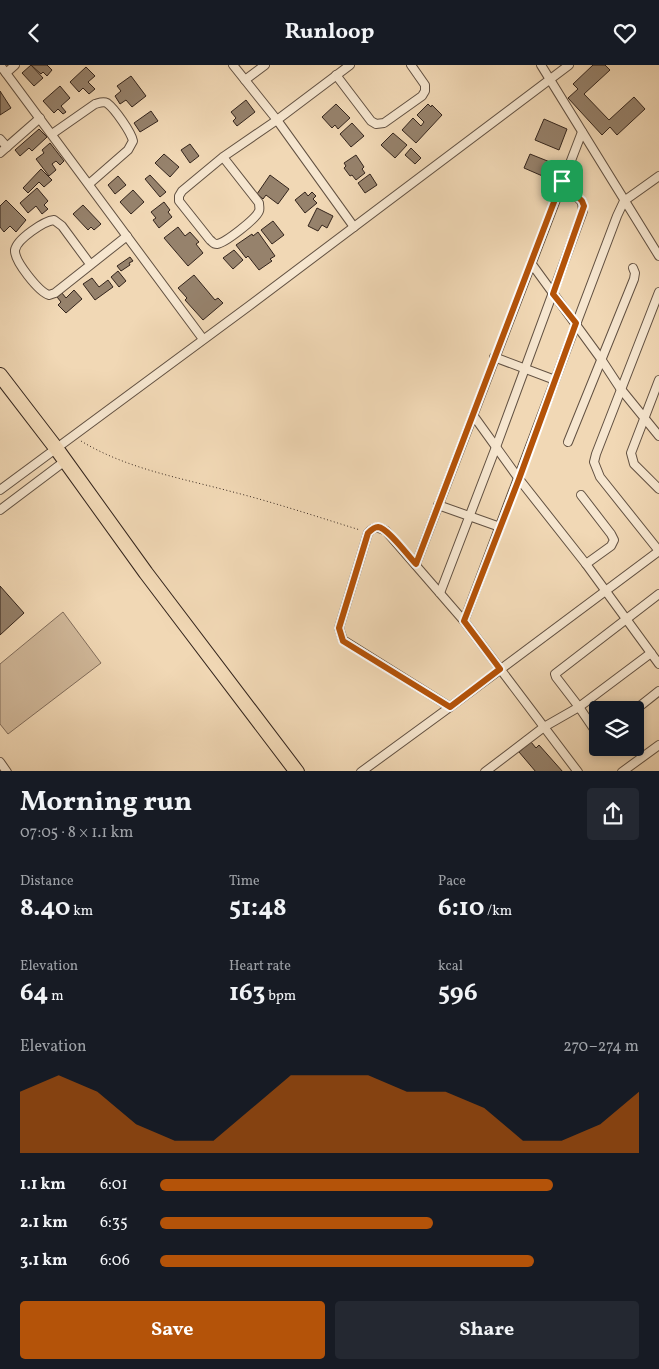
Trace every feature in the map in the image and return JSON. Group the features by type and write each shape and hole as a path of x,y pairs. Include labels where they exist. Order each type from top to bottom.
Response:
{"highway":[{"path":"0,375 56,448 146,573 297,771"}],"street":[{"path":"0,65 203,339"},
{"path":"6,73 15,65"},
{"path":"233,65 277,120 354,227"},
{"path":"245,80 265,65"},
{"path":"223,157 259,203 260,208 257,215 240,230 214,244 179,201 179,196 192,182 223,157 277,120 350,65"},
{"path":"336,75 371,121 376,124 384,123 422,96 425,91 426,85 411,65"},
{"path":"541,65 659,256"},
{"path":"0,490 569,65"},
{"path":"52,134 100,102 107,104 129,131 133,141 128,150 89,184"},
{"path":"0,153 40,119"},
{"path":"416,564 582,132"},
{"path":"0,139 7,147"},
{"path":"464,621 617,216 624,201 659,176"},
{"path":"440,593 526,369 584,206 582,201 562,181"},
{"path":"90,264 62,226 54,220 44,223 31,232 21,241 15,251 17,258 37,287 49,295 55,293 127,236"},
{"path":"531,263 576,323 620,388 659,436"},
{"path":"568,442 634,279 635,273 633,268"},
{"path":"362,771 659,551 600,477 594,462 620,388 659,291"},
{"path":"494,357 555,379"},
{"path":"659,380 631,453 634,464 659,489"},
{"path":"473,415 659,664"},
{"path":"0,509 65,461"},
{"path":"581,495 614,539 611,546 586,564"},
{"path":"438,505 500,527"},
{"path":"450,707 343,641 339,628 368,533 373,528 379,527 386,531 416,564 464,621 578,771"},
{"path":"589,722 555,674 626,619 658,598"},
{"path":"485,771 544,727 579,707 651,653"},
{"path":"644,703 659,691"},
{"path":"622,771 659,745"},
{"path":"0,762 7,771"},
{"path":"372,764 379,771"}],"path":[{"path":"73,436 92,447 144,469 242,494 368,533"}],"shaded area":[{"path":"63,612 101,663 8,734 0,724 0,664"}],"building":[{"path":"31,65 43,78 34,86 22,73"},
{"path":"31,65 47,65 52,70 47,76 43,72 41,74"},
{"path":"593,65 605,65 610,70 584,94 609,120 634,97 645,109 617,135 610,127 602,135 568,98 578,89 573,84"},
{"path":"86,67 95,76 88,82 95,89 89,94 83,88 79,92 70,82"},
{"path":"131,76 146,96 132,107 126,100 120,104 115,96 121,91 117,86"},
{"path":"60,86 70,98 61,106 66,112 63,114 58,109 54,113 43,101"},
{"path":"0,91 11,108 0,115"},
{"path":"246,100 255,112 237,126 233,121 236,118 231,112"},
{"path":"336,104 350,118 338,129 335,125 332,128 322,117"},
{"path":"428,104 431,107 432,105 442,115 416,143 402,130 413,118 421,126 424,122 417,115"},
{"path":"151,111 158,121 140,132 134,123"},
{"path":"544,119 567,129 559,150 535,140"},
{"path":"352,123 364,136 351,147 340,134"},
{"path":"39,129 47,137 32,151 29,148 20,156 15,150"},
{"path":"393,133 407,145 395,158 381,145"},
{"path":"50,143 64,161 60,165 56,161 52,164 56,170 49,176 36,159 44,153 42,150"},
{"path":"190,144 199,156 190,163 181,150"},
{"path":"411,148 421,158 415,164 405,155"},
{"path":"164,154 179,167 170,177 155,163"},
{"path":"530,154 560,166 554,181 524,168"},
{"path":"356,155 364,167 362,169 365,173 356,180 344,168 346,166 344,163"},
{"path":"41,169 52,180 44,187 39,182 28,193 23,188"},
{"path":"370,174 377,185 365,193 358,183"},
{"path":"150,175 166,192 160,197 145,179"},
{"path":"270,175 289,189 278,204 266,195 263,199 257,194"},
{"path":"118,176 126,185 115,194 108,185"},
{"path":"37,188 48,201 44,205 48,209 42,214 36,206 28,213 20,203"},
{"path":"133,190 144,202 131,214 120,202"},
{"path":"305,192 308,196 312,192 316,196 313,199 317,203 305,213 295,200"},
{"path":"6,200 26,220 16,232 10,226 4,232 0,227 0,206"},
{"path":"164,202 170,210 168,212 172,217 159,228 153,220 156,218 151,212"},
{"path":"83,205 101,224 94,230 91,227 88,230 73,214"},
{"path":"317,208 333,216 327,228 322,225 318,231 308,226"},
{"path":"273,221 284,235 272,244 261,230"},
{"path":"178,227 185,236 190,232 199,242 196,244 203,253 188,266 164,238"},
{"path":"258,232 275,256 270,259 272,261 259,270 236,245"},
{"path":"234,250 243,260 233,269 223,258"},
{"path":"130,257 133,261 121,271 117,266"},
{"path":"118,271 126,281 119,287 111,277"},
{"path":"194,275 215,300 218,298 223,303 203,320 185,300 187,298 178,288"},
{"path":"92,278 99,287 108,280 113,287 95,300 83,284"},
{"path":"74,290 82,299 66,313 58,305 61,302 57,297 62,293 66,298"},
{"path":"0,586 24,613 0,635"},
{"path":"531,742 536,748 539,745 562,771 535,771 519,752"}],"route":[{"path":"562,181 582,201 584,206 553,294 576,323 519,479 464,621 500,669 450,707 343,641 339,628 368,533 373,528 379,527 386,531 416,564 562,181"}]}
